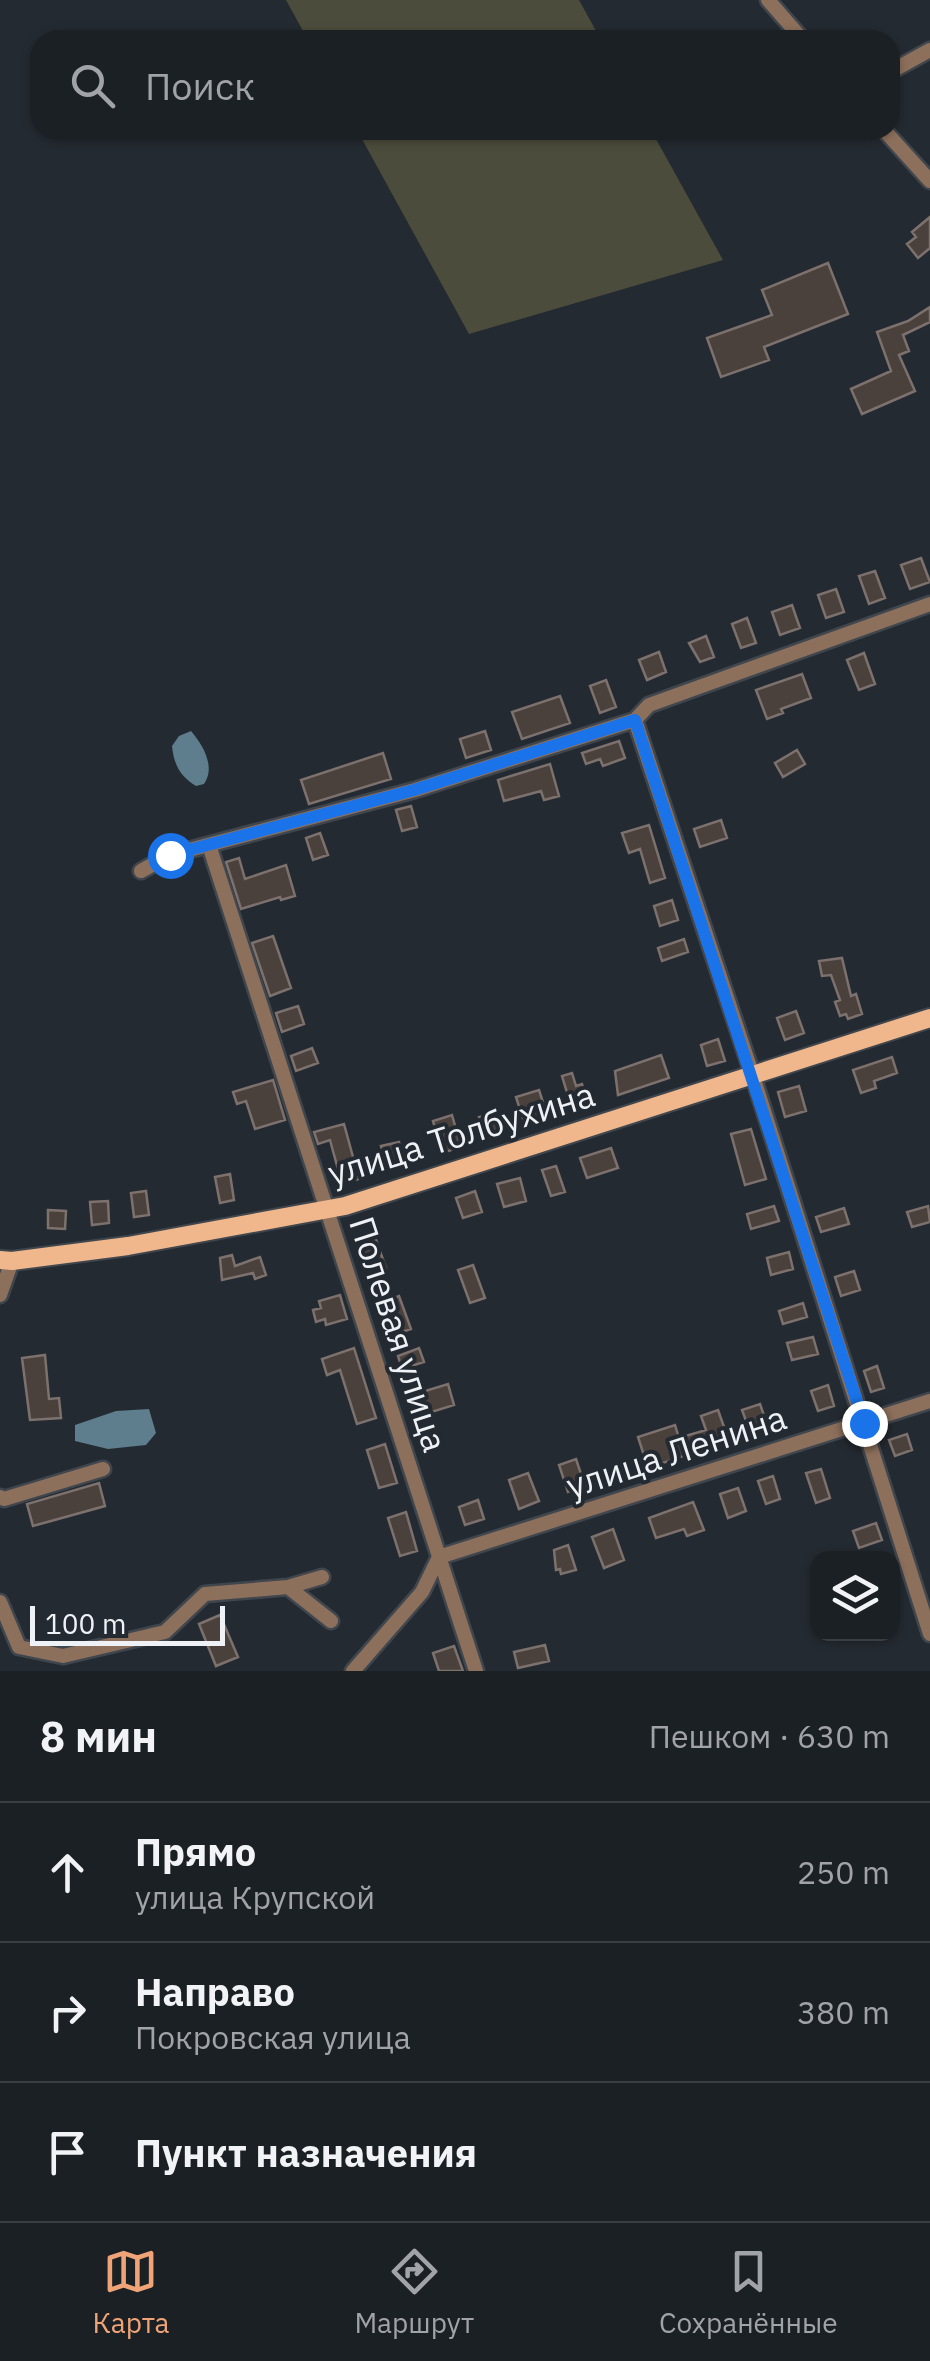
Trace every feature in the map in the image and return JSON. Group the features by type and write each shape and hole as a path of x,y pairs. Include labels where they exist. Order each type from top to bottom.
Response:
{"main road":[{"name":"улица Толбухина","path":"6,1260 128,1246 328,1210 930,1018"}],"street":[{"path":"768,0 795,30"},
{"path":"900,66 930,50"},
{"path":"893,140 930,181"},
{"path":"142,871 170,855 414,790 635,720 649,705 930,604"},
{"path":"635,720 930,1634"},
{"name":"Полевая улица","path":"209,845 451,1604 476,1671"},
{"path":"0,1296 6,1260"},
{"name":"улица Ленина","path":"439,1557 930,1401"},
{"path":"0,1497 4,1499 103,1468"},
{"path":"353,1671 422,1592 439,1557"},
{"path":"0,1602 19,1648 64,1656 165,1632 205,1594 288,1587 322,1577"},
{"path":"288,1587 331,1621"}],"green space":[{"path":"286,0 579,0 596,30 302,30"},
{"path":"362,140 657,140 723,260 469,334"}],"water":[{"path":"191,731 204,749 209,771 204,784 196,786 179,769 172,746 179,736"},
{"path":"149,1409 156,1433 146,1445 108,1449 75,1441 75,1425 116,1411"}],"building":[{"path":"930,217 930,248 918,258 907,244 916,237 912,232"},
{"path":"828,263 848,314 764,347 769,360 721,377 707,338 772,315 762,290"},
{"path":"930,307 930,322 903,335 909,351 899,355 915,391 862,414 851,389 891,371 877,332 908,321"},
{"path":"921,558 930,582 910,589 901,565"},
{"path":"875,571 885,598 869,604 859,576"},
{"path":"836,589 844,612 826,618 818,595"},
{"path":"792,605 800,628 780,635 772,612"},
{"path":"747,618 756,643 741,648 732,624"},
{"path":"706,636 714,657 700,662 689,643"},
{"path":"659,652 666,672 647,680 639,660"},
{"path":"864,653 875,684 859,690 847,660"},
{"path":"802,674 811,698 767,719 756,690"},
{"path":"606,680 616,707 600,713 590,686"},
{"path":"560,696 570,723 522,739 512,712"},
{"path":"485,731 491,750 466,758 460,739"},
{"path":"619,741 625,758 603,766 600,759 586,764 582,753"},
{"path":"797,750 805,764 783,777 775,763"},
{"path":"383,753 391,779 309,804 301,780"},
{"path":"550,764 559,796 544,800 541,791 504,801 498,780"},
{"path":"411,806 417,827 402,831 396,810"},
{"path":"721,820 727,838 700,847 694,829"},
{"path":"649,825 665,878 650,883 640,849 629,853 622,833"},
{"path":"320,833 328,855 313,860 306,838"},
{"path":"239,858 245,879 286,865 295,896 241,909 226,862"},
{"path":"672,900 678,920 660,926 654,906"},
{"path":"273,936 291,988 270,996 252,943"},
{"path":"684,939 688,952 662,961 658,948"},
{"path":"842,958 851,996 856,994 862,1014 848,1019 846,1014 840,1016 835,1002 840,1000 831,975 822,976 819,961"},
{"path":"298,1006 304,1024 282,1032 276,1013"},
{"path":"796,1011 804,1033 785,1040 777,1018"},
{"path":"718,1039 725,1061 707,1066 701,1045"},
{"path":"312,1048 318,1063 296,1071 291,1056"},
{"path":"661,1055 669,1078 618,1095 615,1071"},
{"path":"892,1057 897,1073 874,1081 876,1088 861,1093 853,1070"},
{"path":"572,1073 576,1086 582,1084 588,1104 572,1109 562,1076"},
{"path":"273,1080 285,1120 255,1129 246,1101 237,1104 233,1092"},
{"path":"799,1086 806,1111 785,1117 778,1092"},
{"path":"539,1090 548,1118 525,1125 516,1097"},
{"path":"495,1112 501,1134 485,1139 479,1117"},
{"path":"452,1115 461,1147 442,1153 433,1121"},
{"path":"344,1124 359,1179 342,1184 330,1140 318,1144 314,1132"},
{"path":"751,1129 766,1179 745,1185 731,1134"},
{"path":"399,1142 402,1165 387,1169 381,1146"},
{"path":"611,1148 618,1168 587,1178 580,1158"},
{"path":"556,1166 565,1192 551,1196 542,1170"},
{"path":"230,1174 234,1200 220,1203 215,1177"},
{"path":"520,1178 526,1201 504,1207 497,1184"},
{"path":"146,1191 149,1215 134,1217 131,1193"},
{"path":"475,1191 482,1212 463,1218 456,1198"},
{"path":"108,1201 109,1223 92,1225 90,1202"},
{"path":"774,1206 779,1221 751,1229 747,1214"},
{"path":"928,1206 930,1222 912,1227 907,1212"},
{"path":"844,1208 849,1224 821,1232 816,1217"},
{"path":"48,1210 66,1211 65,1229 48,1228"},
{"path":"376,1240 386,1268 369,1274 360,1246"},
{"path":"789,1252 793,1269 771,1275 767,1258"},
{"path":"232,1255 235,1266 260,1257 266,1275 255,1279 253,1273 222,1280 220,1258"},
{"path":"473,1265 485,1298 470,1303 458,1270"},
{"path":"854,1271 860,1290 841,1296 835,1277"},
{"path":"340,1295 347,1319 326,1325 325,1319 316,1322 313,1310 321,1308 319,1301"},
{"path":"399,1296 411,1329 391,1336 379,1303"},
{"path":"803,1303 807,1317 783,1324 779,1311"},
{"path":"813,1337 818,1354 792,1360 787,1343"},
{"path":"354,1348 376,1418 357,1424 340,1370 327,1375 322,1359"},
{"path":"419,1348 424,1362 402,1369 398,1356"},
{"path":"45,1355 49,1399 59,1398 61,1418 30,1420 22,1358"},
{"path":"877,1366 884,1388 871,1392 864,1371"},
{"path":"448,1384 454,1405 419,1416 412,1395"},
{"path":"828,1385 834,1406 818,1411 811,1391"},
{"path":"760,1404 768,1427 751,1434 742,1410"},
{"path":"718,1410 729,1441 648,1468 638,1437 675,1425 679,1438 706,1430 701,1416"},
{"path":"907,1434 912,1450 895,1456 889,1440"},
{"path":"385,1444 397,1483 379,1488 367,1450"},
{"path":"576,1459 585,1486 568,1492 559,1465"},
{"path":"821,1469 830,1498 816,1503 806,1473"},
{"path":"528,1473 539,1501 519,1509 509,1480"},
{"path":"773,1476 780,1499 766,1504 758,1481"},
{"path":"99,1483 105,1506 33,1526 27,1504"},
{"path":"738,1488 746,1511 728,1518 720,1494"},
{"path":"478,1500 484,1519 465,1525 459,1507"},
{"path":"693,1502 704,1530 687,1536 684,1529 656,1538 649,1518"},
{"path":"406,1512 417,1551 400,1556 388,1518"},
{"path":"876,1523 882,1540 859,1548 853,1531"},
{"path":"613,1529 624,1560 604,1568 592,1537"},
{"path":"568,1545 576,1570 561,1574 560,1569 556,1570 554,1550"},
{"path":"220,1615 238,1657 216,1666 199,1624"},
{"path":"545,1645 549,1661 518,1668 514,1652"},
{"path":"454,1646 463,1671 439,1671 433,1653"}],"route":[{"path":"170,855 414,790 635,720 864,1423"}]}
